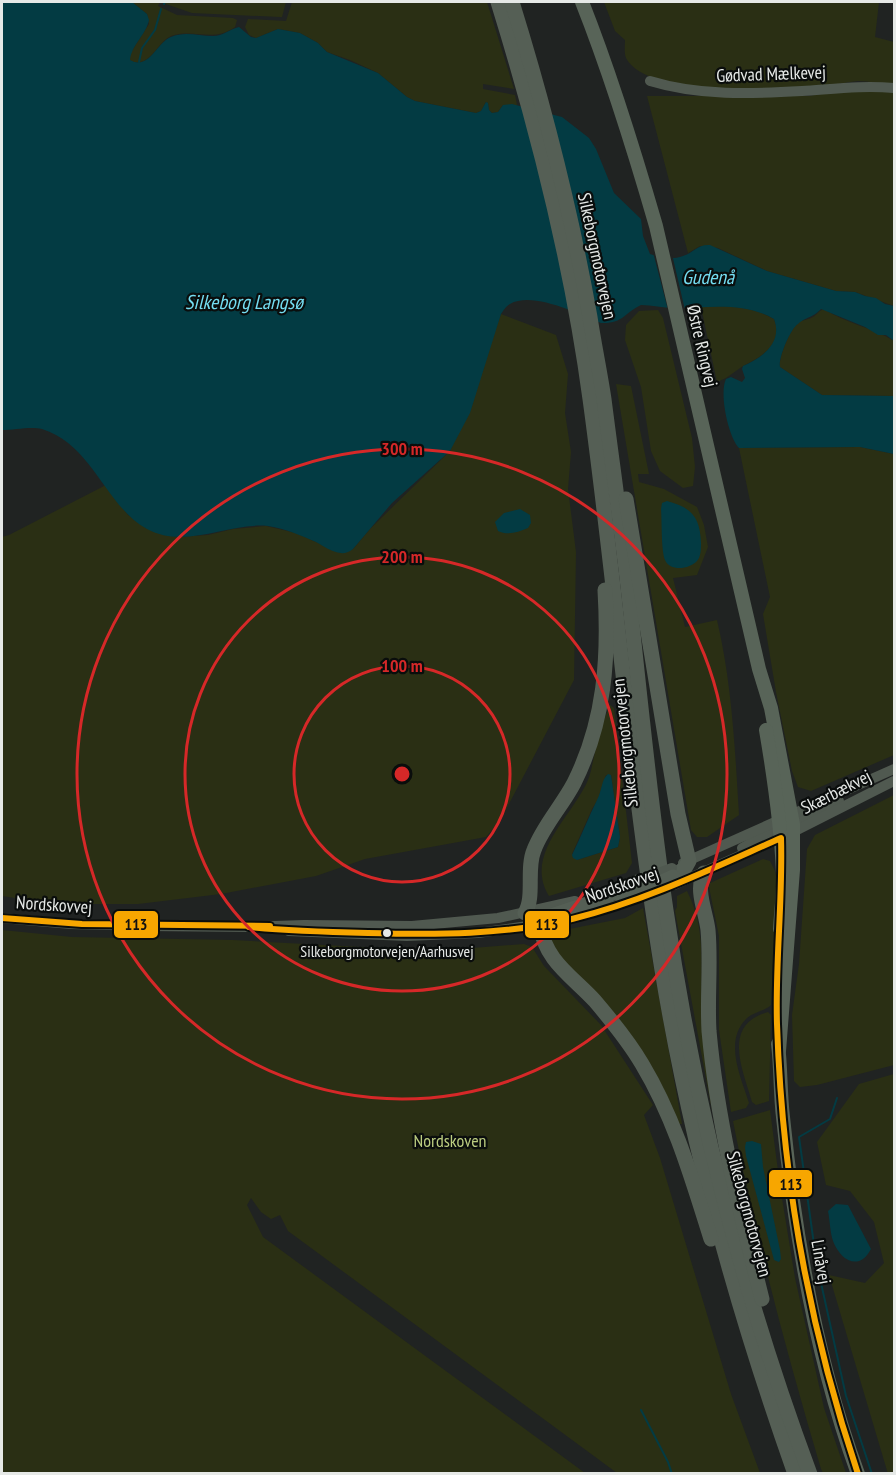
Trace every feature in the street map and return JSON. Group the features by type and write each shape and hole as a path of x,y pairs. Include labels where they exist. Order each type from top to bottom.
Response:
{"highway":[{"name":"Silkeborgmotorvejen","path":"498,2 513,26 555,156 585,291 605,367 594,429 643,839 674,1038 723,1248 763,1382 795,1473"},
{"name":"Silkeborgmotorvejen","path":"512,2 513,26 558,227 601,398 628,585 656,836 675,972 687,1034 733,1234 773,1367 810,1473"},
{"path":"601,398 678,814 679,873 704,912"},
{"path":"594,429 607,618 607,658 602,699 591,742 574,783 534,850 530,873 541,918 543,941 552,958 595,1001 620,1032 642,1063 673,1124 685,1154 743,1342 795,1473"},
{"path":"541,918 623,895 679,873"},
{"path":"704,873 700,882 708,941 710,1031 723,1124 748,1241 804,1459"},
{"path":"592,913 623,895 647,877"}],"main road":[{"name":"Østre Ringvej","path":"582,2 637,161 656,226 759,669 771,708 788,826"},
{"name":"Østre Ringvej","path":"759,669 766,731 788,826"},
{"name":"Linåvej","path":"779,1052 788,925 788,826"},
{"name":"Linåvej","path":"788,826 777,1000 786,1144 805,1278 831,1391 858,1473"}],"street":[{"name":"Gødvad Mælkevej","path":"650,81 681,90 722,93 789,92 856,86 894,88"},
{"path":"788,826 893,773"},
{"name":"Nordskovvej","path":"679,873 788,826"},
{"name":"Nordskovvej","path":"647,877 704,873 731,855 788,826"},
{"name":"Nordskovvej","path":"2,918 82,924 249,927 412,926 592,913"},
{"name":"Nordskovvej","path":"249,927 304,932 439,936 478,933 541,918"}],"green space":[{"path":"132,2 160,2 158,6 177,15 237,20 235,27 219,34 188,33 171,36 147,59 136,62 129,60 131,52 149,24 147,14"},
{"path":"160,2 286,2 282,17 280,17 192,13"},
{"path":"292,2 487,2 514,89 483,84 483,89 515,95 517,105 503,105 498,112 492,113 486,102 481,111 476,113 415,101 378,73 327,52 318,43 300,33 278,29 256,38 249,35 245,27 248,19 286,21"},
{"path":"604,2 879,2 875,37 894,42 894,85 858,81 826,86 750,89 688,85 660,80 639,71 626,58 625,40 615,31"},
{"path":"838,91 894,92 894,306 855,292 836,291 767,271 718,248 700,246 688,253 647,96 809,96"},
{"path":"701,307 739,307 766,315 774,319 776,335 774,342 765,353 717,382"},
{"path":"824,309 894,341 894,396 822,395 780,367 783,350 796,325"},
{"path":"658,310 663,318 692,438 695,467 693,486 683,488 660,471 651,451 641,387 625,340 626,325 639,311"},
{"path":"501,314 556,335 568,374 565,413 571,452 568,489 576,552 574,680 500,821 486,837 365,859 316,876 221,894 138,904 54,904 2,896 2,537 106,485 128,515 177,537 208,535 233,529 266,526 296,533 341,553 353,549 370,529 450,451"},
{"path":"616,384 631,386 649,474 638,474 639,482 664,489 697,507 704,525 708,547 697,575 673,578 685,627 717,620 729,692 739,815 707,837 697,837 691,830"},
{"path":"860,447 894,454 894,755 811,791 798,787 792,771 763,614 770,597 739,448"},
{"path":"610,705 614,708 632,863 626,873 549,896 543,880 542,865 546,850 588,780","holes":["606,775 611,775 620,837 618,847 577,860 572,854 598,799"]},
{"path":"894,795 894,1065 817,1085 800,1087 794,1081 792,1015 799,964 807,849 815,835"},
{"path":"763,859 770,861 777,882 771,1005 747,1018 736,1037 736,1059 749,1103 746,1108 731,1112 719,1030 719,936 709,887 710,883"},
{"path":"687,891 698,920 700,934 702,1009 712,1111 675,911 677,896"},
{"path":"643,908 682,1124 677,1124 556,953 550,940 554,932 625,918"},
{"name":"Nordskoven","path":"2,930 72,937 233,940 435,951 524,944 532,947 544,966 601,1025 653,1105 644,1115 660,1158 731,1394 760,1473 617,1473 288,1231 280,1215 271,1219 261,1212 251,1198 247,1205 263,1237 585,1473 2,1473"},
{"path":"768,1012 771,1015 769,1101 756,1105 752,1102 744,1076 739,1050 740,1038 744,1027 753,1018"},
{"path":"894,1074 894,1473 888,1474 829,1275 865,1283 884,1263 874,1222 850,1191 826,1185 817,1142 859,1084"},
{"path":"770,1110 795,1278 824,1408 846,1473 823,1473 821,1469 773,1296 742,1165 733,1121"}],"water":[{"name":"Silkeborg Langsø","path":"2,2 132,2 147,14 149,20 131,54 130,60 137,62 148,59 166,40 176,35 217,36 239,27 251,37 256,38 278,29 300,33 318,43 327,52 378,73 415,101 476,113 481,111 486,102 492,113 498,112 503,105 512,104 562,117 589,138 596,149 614,193 641,219 643,236 650,254 675,258 687,255 702,246 710,245 767,271 836,291 855,292 894,306 894,341 886,335 878,335 865,327 821,309 795,327 785,344 780,367 822,395 894,396 894,454 860,447 739,448 728,425 724,404 724,385 726,379 731,377 742,382 745,378 743,366 764,354 773,342 776,335 774,319 762,313 738,308 673,308 641,305 619,320 601,323 556,305 531,300 520,301 509,305 501,314 470,413 450,451 392,503 351,551 343,553 334,551 299,535 268,526 253,526 177,537 162,535 147,529 120,506 87,462 59,437 38,428 2,430"},
{"path":"667,501 689,511 697,521 701,543 699,557 694,564 675,568 665,560 661,509 662,503"},
{"path":"520,509 530,515 531,523 528,528 509,533 498,531 495,522 504,513"},
{"path":"608,774 611,775 620,837 618,847 577,860 572,855"},
{"path":"746,1142 761,1144 763,1167 780,1250 779,1262 774,1260 746,1156"},
{"path":"836,1204 848,1205 871,1249 866,1256 856,1262 840,1254 833,1241 828,1211"}],"pier":[{"path":"653,252 661,255 672,254 685,310 668,310"}],"waterway":[{"path":"139,62 142,48 155,30 161,9"},
{"path":"817,1266 799,1137 830,1119 837,1098"},
{"path":"821,1283 846,1396 872,1474"},
{"path":"641,1410 672,1474"}],"transit line":[{"name":"113","path":"249,927 419,934 496,931 547,924 626,903 781,838 777,1024 785,1138 801,1252 812,1308 825,1364 858,1474"},
{"name":"113","path":"2,918 82,924 270,926"}],"place":[{"name":"Silkeborgmotorvejen/Aarhusvej","path":"387,933"}],"water label":[{"name":"Gudenå","path":"708,277"}]}
